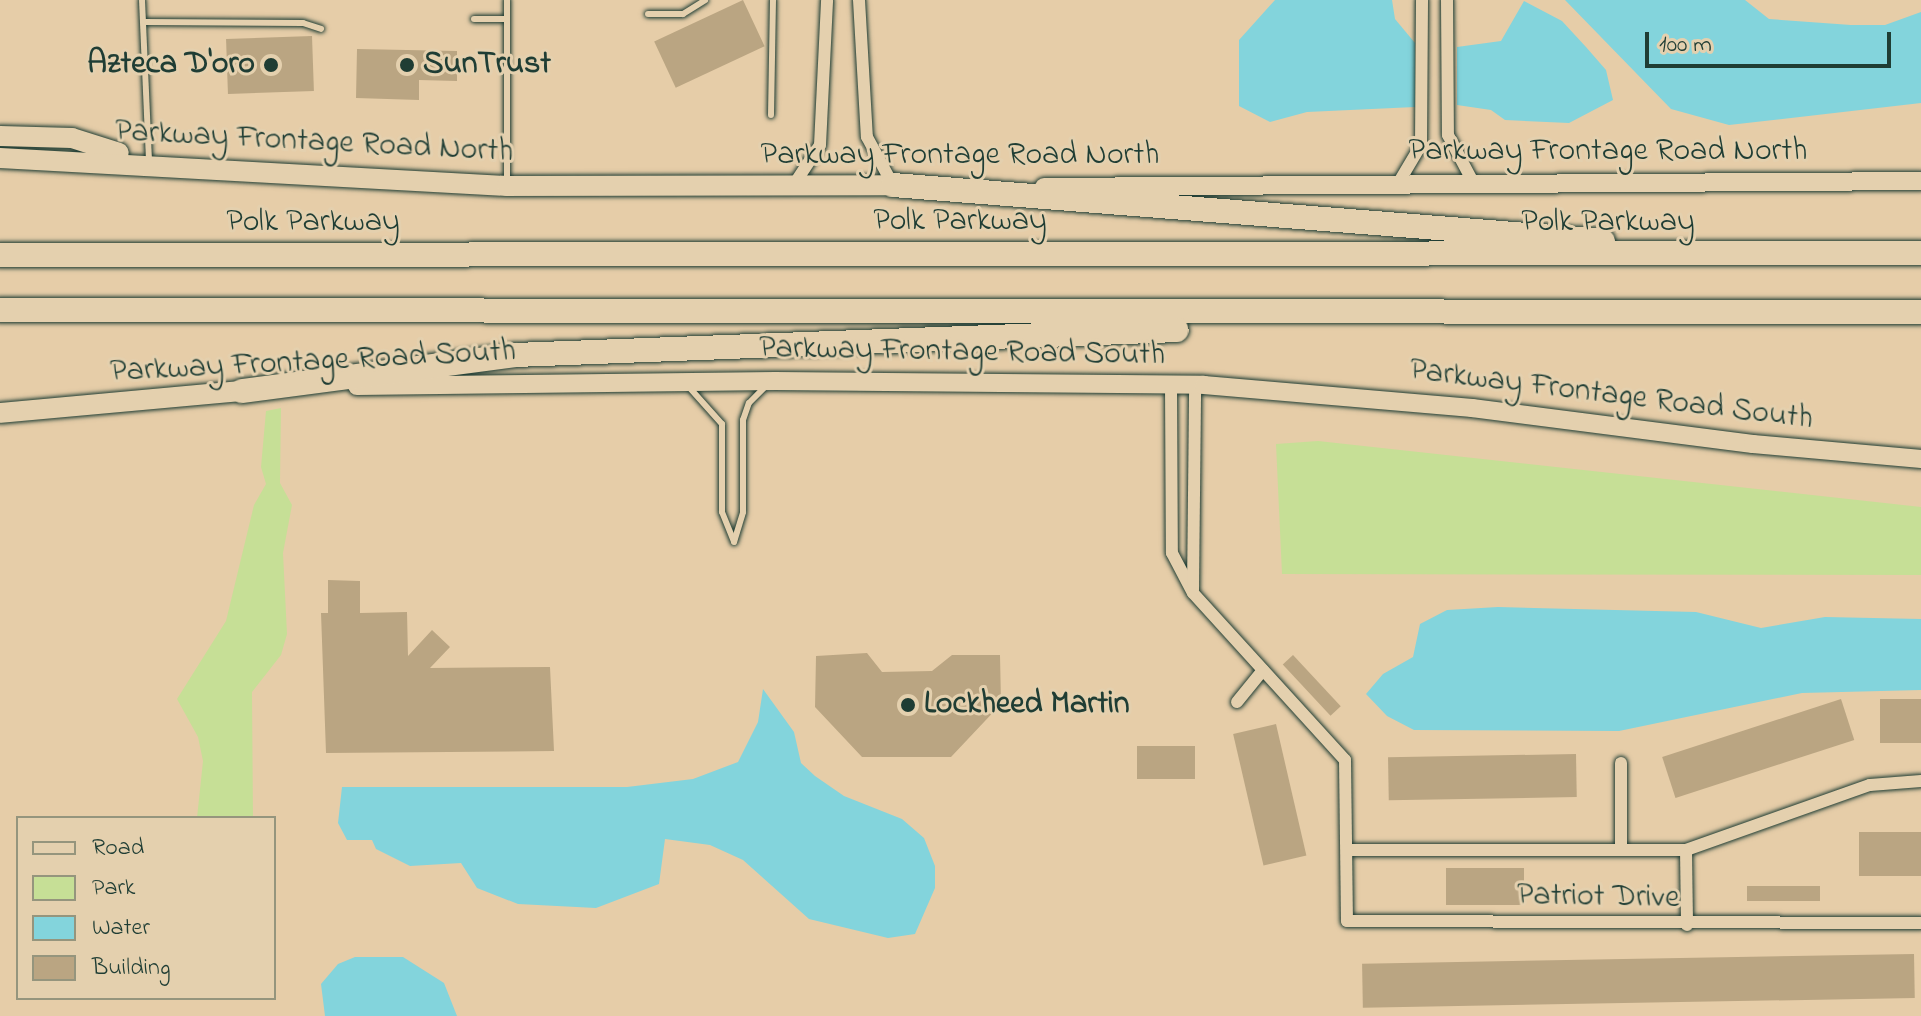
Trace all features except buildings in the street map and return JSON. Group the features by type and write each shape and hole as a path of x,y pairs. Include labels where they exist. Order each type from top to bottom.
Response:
{"highway":[{"path":"893,185 1740,255"},
{"name":"Polk Parkway","path":"0,255 1921,253"},
{"path":"0,310 1462,315 1921,312"},
{"path":"242,391 515,355 1302,326 1462,315"}],"main road":[{"path":"0,136 72,138 149,163"},
{"name":"Parkway Frontage Road North","path":"0,158 149,163 507,186 1921,181"},
{"name":"Parkway Frontage Road South","path":"0,413 242,391 775,381 1195,385 1457,407 1767,446 1921,459"}],"street":[{"path":"793,186 820,145 827,0"},
{"path":"859,0 867,137 893,185"},
{"path":"1399,182 1421,145 1422,0"},
{"path":"1447,0 1448,135 1473,182"},
{"name":"Patriot Drive","path":"1171,385 1172,553 1193,593 1345,760 1347,921 1687,925 1921,923"},
{"path":"1193,593 1195,385"},
{"path":"1237,702 1263,670"},
{"path":"1621,763 1621,850"},
{"name":"Patriot Drive","path":"1347,850 1686,850 1870,785 1921,781"},
{"path":"1686,850 1687,925"}],"lane":[{"path":"142,0 149,163"},
{"path":"507,0 507,186"},
{"path":"648,14 683,14 705,0"},
{"path":"771,115 773,0"},
{"path":"474,19 507,19"},
{"path":"144,22 303,23 321,29"},
{"path":"683,382 716,412 722,424 722,512 734,542 743,512 743,420 749,403 775,381"}],"green space":[{"path":"281,408 280,483 292,505 283,553 287,634 281,655 252,692 253,816 197,816 203,761 198,737 177,699 226,621 254,505 266,484 261,467 266,411"},
{"path":"1318,441 1921,507 1921,575 1282,574 1276,444"}],"water":[{"path":"1275,0 1392,0 1395,19 1415,43 1415,107 1307,112 1270,122 1239,106 1239,40"},
{"path":"1565,0 1745,0 1769,19 1851,25 1885,25 1921,12 1921,103 1729,125 1671,109"},
{"path":"1524,1 1562,21 1586,47 1606,70 1613,100 1569,123 1505,120 1491,110 1457,105 1457,47 1501,41"},
{"path":"1498,607 1696,612 1761,628 1825,617 1921,619 1921,690 1802,693 1619,731 1414,730 1387,716 1366,694 1383,674 1413,657 1420,624 1447,610"},
{"path":"763,689 794,732 801,763 815,776 844,796 902,819 924,838 935,866 935,888 915,934 888,938 809,919 743,860 710,845 665,839 659,884 596,908 518,904 477,888 461,863 410,866 376,849 372,840 347,840 338,823 342,787 627,787 693,779 738,762 758,722"},
{"path":"355,957 403,957 444,983 457,1016 325,1016 321,984 338,964"}],"place":[{"name":"Azteca D'oro","path":"271,65"},
{"name":"SunTrust","path":"407,65"},
{"name":"Lockheed Martin","path":"908,705"}]}
